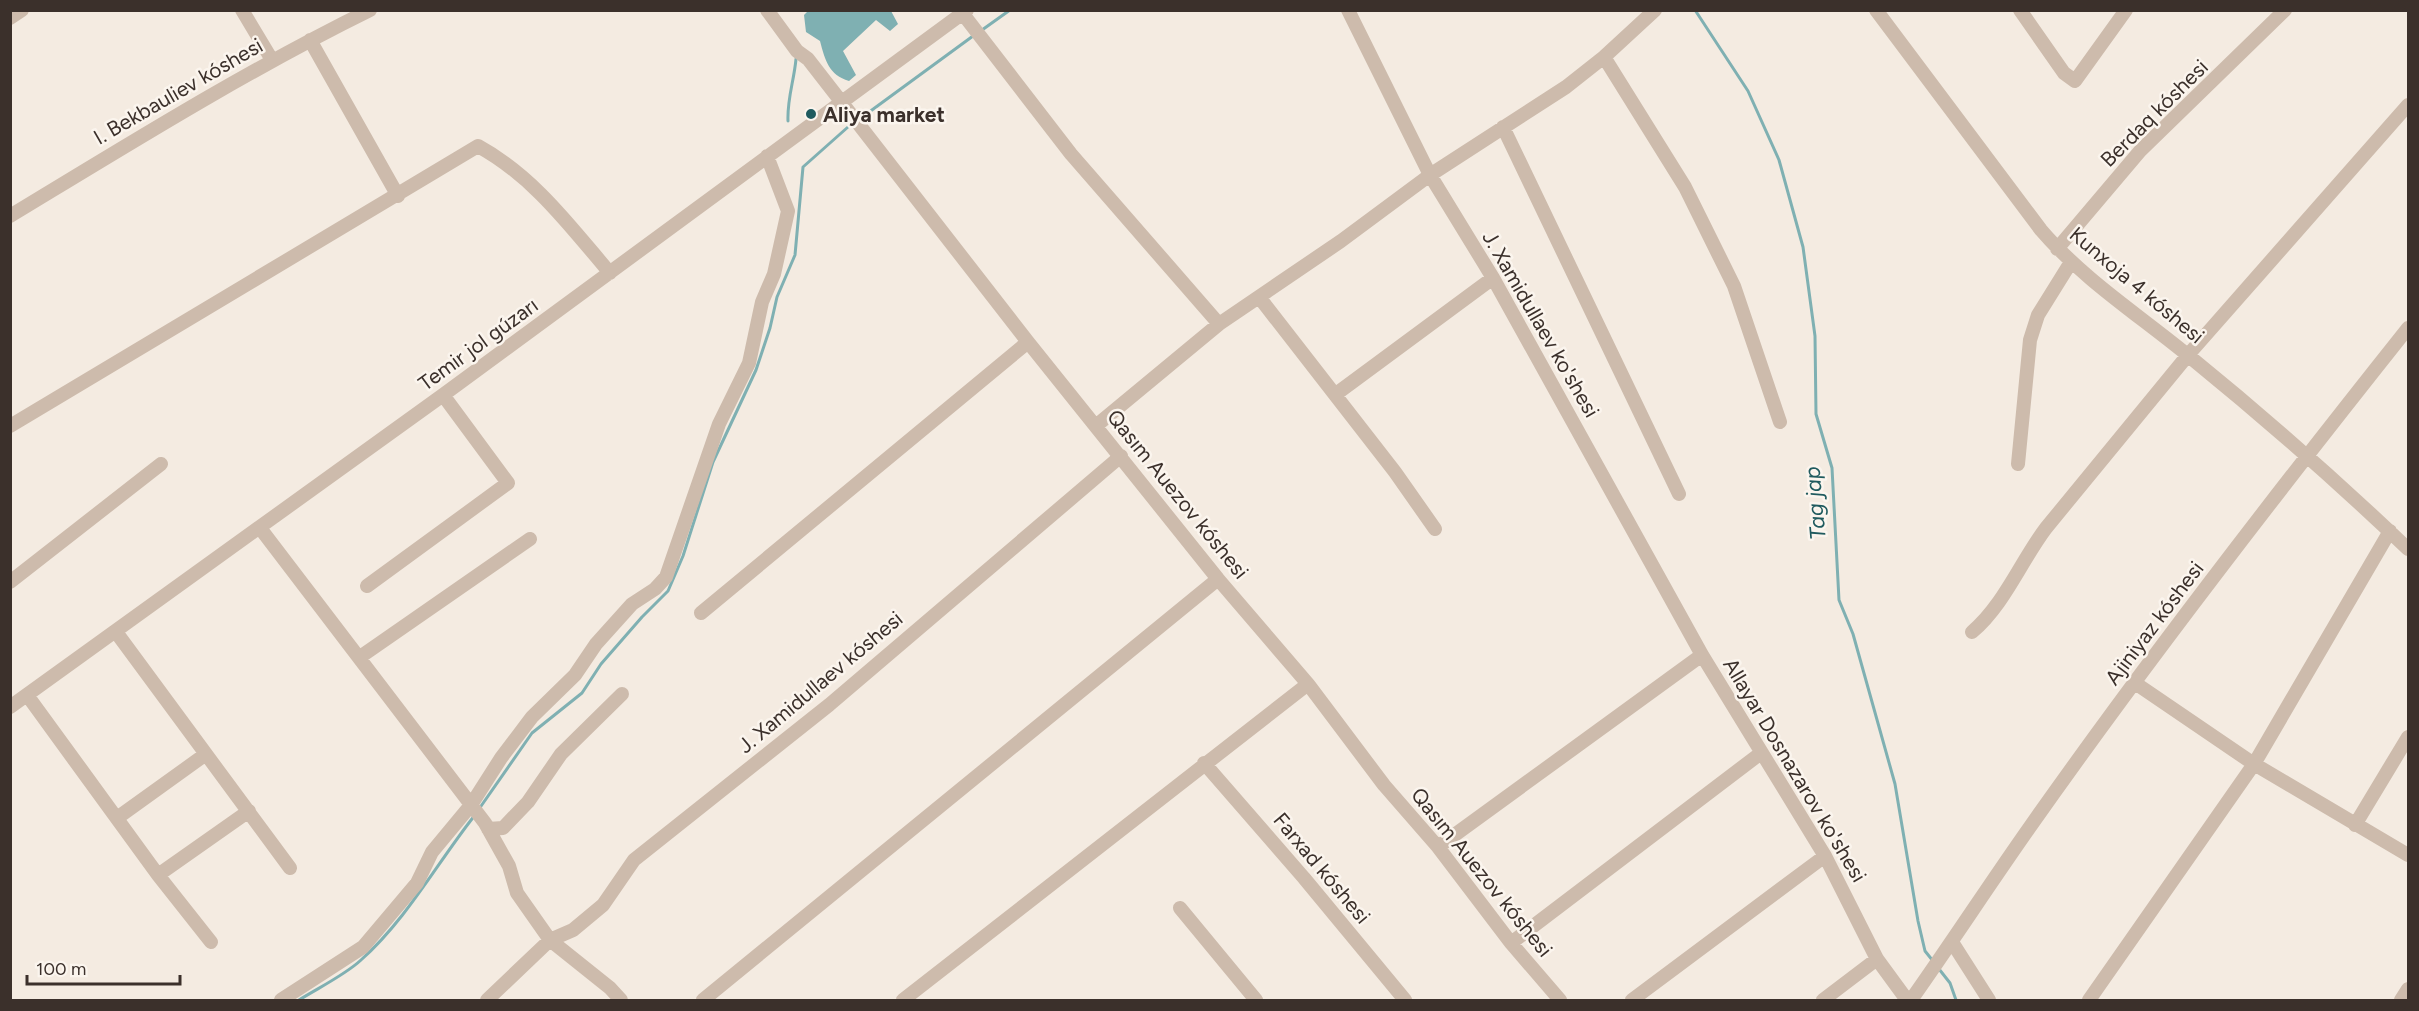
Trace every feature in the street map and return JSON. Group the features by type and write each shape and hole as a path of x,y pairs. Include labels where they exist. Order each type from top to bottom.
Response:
{"street":[{"path":"10,18 22,10"},
{"path":"242,10 272,60"},
{"name":"I. Bekbauliev kóshesi","path":"10,216 173,116 272,60 370,10"},
{"name":"Qasım Auezov kóshesi","path":"767,10 797,51 808,58 840,103 1028,342 1218,579 1308,684 1384,785 1438,847 1511,944 1560,1000"},
{"name":"J. Xamidullaev ko'shesi","path":"1348,10 1430,175 1493,278 1702,655"},
{"path":"1097,426 1219,324 1341,242 1430,175 1566,87 1604,57 1655,10"},
{"name":"Kunxoja 4 kóshesi","path":"1876,10 2057,249 2095,284 2188,355 2307,455 2409,549"},
{"path":"2020,10 2064,73 2075,81 2126,10"},
{"name":"Berdaq kóshesi","path":"2057,249 2140,151 2285,10"},
{"path":"965,12 1071,154 1219,324"},
{"name":"Temir jol gúzarı","path":"10,707 443,395 965,12"},
{"path":"310,40 398,196"},
{"path":"1604,57 1685,187 1734,286 1780,422"},
{"path":"1972,632 1987,619 2046,528 2188,355 2409,105"},
{"name":"J. Xamidullaev ko'shesi","path":"1503,127 1679,494"},
{"path":"10,426 398,196 478,146 501,158 541,192 610,273"},
{"path":"281,1000 363,947 417,883 432,852 471,805 501,758 532,717 575,675 596,644 632,603 655,589 666,577 719,424 749,363 762,302 774,274 788,211 768,156"},
{"path":"2018,464 2030,340 2038,315 2071,262"},
{"path":"1335,394 1493,278"},
{"path":"1259,297 1395,472 1435,529"},
{"name":"Ajiniyaz kóshesi","path":"1909,1000 1928,976 2032,824 2135,683 2307,455 2409,328"},
{"path":"701,613 1028,342"},
{"path":"367,586 508,483 443,395"},
{"name":"J. Xamidullaev kóshesi","path":"487,1000 550,940 573,930 603,905 634,860 829,705 1121,456"},
{"path":"10,582 161,464"},
{"path":"260,528 487,826 509,866 517,893 550,940 610,988 621,1000"},
{"path":"2089,1000 2254,764 2390,531"},
{"path":"360,657 530,539"},
{"path":"703,1000 1218,579"},
{"path":"116,632 290,868"},
{"name":"Allayar Dosnazarov ko'shesi","path":"1438,847 1702,655 1825,855 1877,959 1909,1000"},
{"path":"2135,683 2254,764 2409,855"},
{"path":"903,1000 1308,684"},
{"path":"487,826 503,828 528,802 561,754 622,694"},
{"path":"27,695 158,875 211,942"},
{"path":"2355,825 2409,737"},
{"path":"1511,944 1761,753"},
{"path":"117,818 206,754"},
{"name":"Farxad kóshesi","path":"1204,763 1304,878 1405,1000"},
{"path":"158,875 249,811"},
{"path":"1632,1000 1825,855"},
{"path":"1180,908 1256,1000"},
{"path":"1948,947 1989,1000"},
{"path":"1823,1000 1877,959"},
{"path":"2401,1000 2409,989"}],"water":[{"path":"808,11 891,11 898,24 890,31 876,20 843,51 856,75 849,81 832,71 820,41 806,32 804,15"}],"waterway":[{"path":"982,30 1010,10"},
{"name":"Tag jap","path":"1695,10 1748,91 1779,160 1803,247 1815,336 1816,414 1832,468 1839,600 1853,634 1895,784 1918,921 1925,951 1933,961"},
{"path":"861,118 973,36"},
{"path":"788,121 796,59"},
{"path":"479,809 532,733 582,693 601,664 668,591 683,556 713,462 756,370 770,328 777,297 795,255 803,167 848,127"},
{"path":"299,1000 347,971 378,944 407,909 475,815"},
{"name":"Tag jap","path":"1939,969 1950,983 1956,1000"}],"place":[{"name":"Aliya market","path":"811,114"}]}
